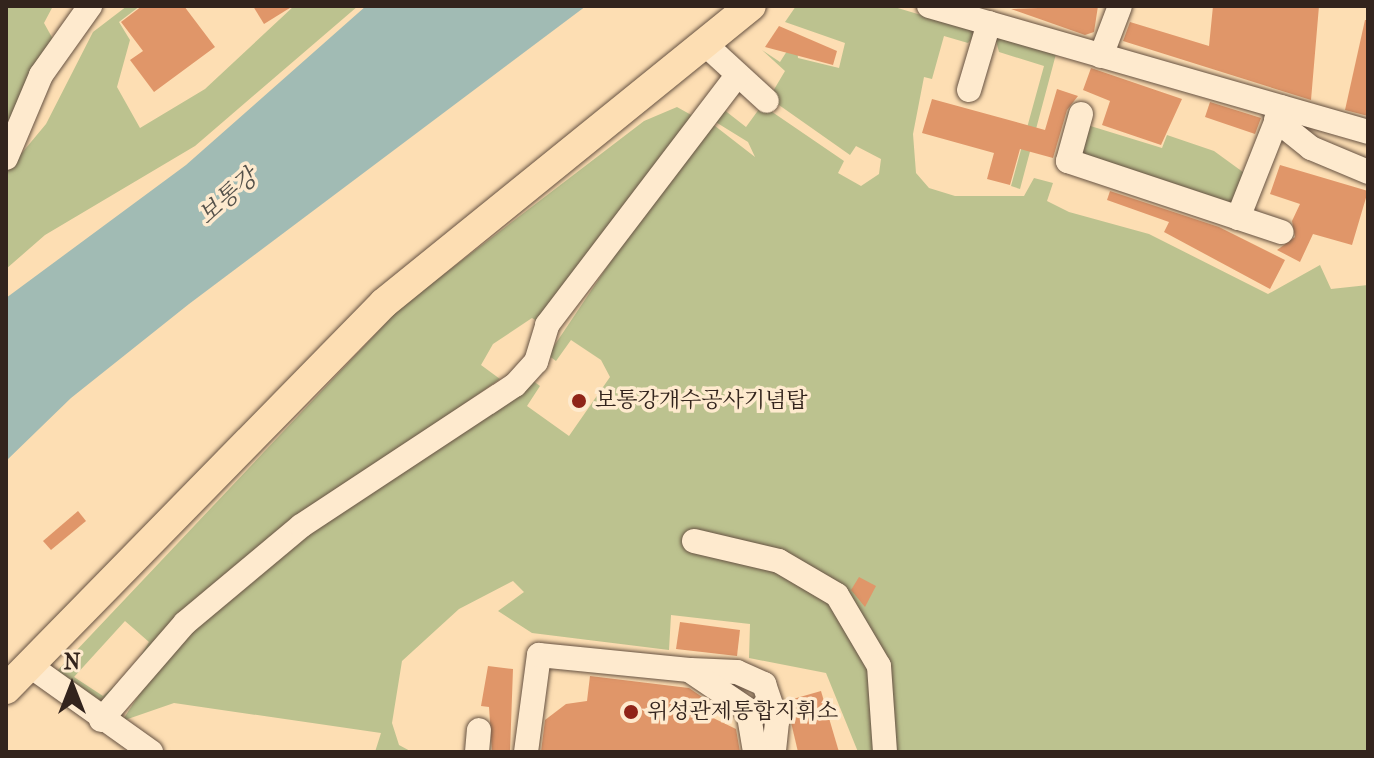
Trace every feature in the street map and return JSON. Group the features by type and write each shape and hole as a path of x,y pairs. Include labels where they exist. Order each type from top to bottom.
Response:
{"main road":[{"path":"6,689 384,303 707,46 751,6"}],"street":[{"path":"6,158 41,75 90,6"},
{"path":"929,6 1101,56 1279,113 1368,132"},
{"path":"1101,56 1120,6"},
{"path":"969,90 989,23"},
{"path":"707,46 736,77 767,101"},
{"path":"101,720 155,652 259,560 384,468 515,385 536,362 547,325 736,77"},
{"path":"1279,113 1311,148 1368,172"},
{"path":"1238,218 1279,113"},
{"path":"1081,114 1068,161 1281,232"},
{"path":"694,541 779,561 837,595 879,666 885,752"},
{"path":"526,752 539,655 737,672 764,684 777,722 774,752"},
{"path":"29,665 101,720 151,752"},
{"path":"689,670 748,710 755,752"}],"green space":[{"path":"6,6 53,6 44,23 54,41 6,140"},
{"path":"127,6 140,6 119,22 130,40 117,87 140,128 205,89 294,6 358,6 195,146 45,235 6,269 6,172 46,124 93,32"},
{"path":"796,6 891,6 978,32 968,43 944,36 932,79 924,77 913,134 916,173 929,188 955,196 1024,196 1034,178 1053,183 1047,201 1069,212 1149,234 1268,294 1320,265 1331,289 1368,285 1368,752 858,752 826,673 749,658 750,624 671,615 669,650 532,633 498,611 524,592 513,581 459,609 402,661 392,723 399,745 412,752 375,752 381,733 174,703 122,721 164,656 254,570 513,389 521,395 532,380 540,386 527,406 569,436 610,377 601,360 571,340 556,361 548,355 706,119 755,157 748,142 714,121 723,109 746,127 762,105 844,161 838,173 861,186 879,174 881,159 856,146 850,155 769,98 785,71 762,50 780,62 796,37 798,58 839,68 845,43 785,22"},
{"path":"995,37 1056,54 1020,189 1011,186 1044,66 999,52"},
{"path":"677,107 693,116 542,324 532,318 493,344 481,365 500,379 267,541 138,660 149,642 125,621 74,677 103,696 121,680 104,703 57,671 401,307 644,121"},
{"path":"1084,124 1162,148 1167,135 1214,151 1247,175 1232,207 1074,160"}],"water":[{"name":"보통강","path":"366,6 586,6 189,304 71,398 6,461 6,298 186,165"}],"building":[{"path":"142,6 184,6 215,47 154,92 130,60 143,51 121,22"},
{"path":"253,6 293,6 264,24"},
{"path":"1098,6 1094,32 1085,35 1011,9"},
{"path":"1213,6 1319,6 1311,100 1123,41 1130,22 1209,46"},
{"path":"1365,20 1368,20 1368,116 1345,110"},
{"path":"779,26 837,51 833,65 765,47"},
{"path":"1091,68 1182,99 1161,145 1102,125 1110,101 1083,90"},
{"path":"1057,89 1078,96 1067,110 1053,158 1020,149 1010,185 987,179 994,153 922,133 932,99 1045,130"},
{"path":"1210,102 1261,118 1255,134 1205,117"},
{"path":"1280,165 1368,191 1352,245 1313,234 1300,262 1277,250 1295,237 1292,221 1300,204 1270,194"},
{"path":"1110,191 1219,227 1285,260 1270,289 1164,232 1169,222 1107,200"},
{"path":"78,511 86,521 51,550 43,541"},
{"path":"859,577 876,586 865,607 851,590"},
{"path":"680,622 740,630 737,656 676,649"},
{"path":"488,666 513,669 510,752 492,752 489,707 481,706"},
{"name":"위성관제통합지휘소","path":"590,676 689,688 711,703 709,716 736,729 740,752 541,752 545,720 566,704 587,701"},
{"name":"위성관제통합지휘소","path":"821,691 839,752 798,752 786,701"}],"place":[{"name":"보통강개수공사기념탑","path":"579,401"},
{"name":"위성관제통합지휘소","path":"631,712"}]}
